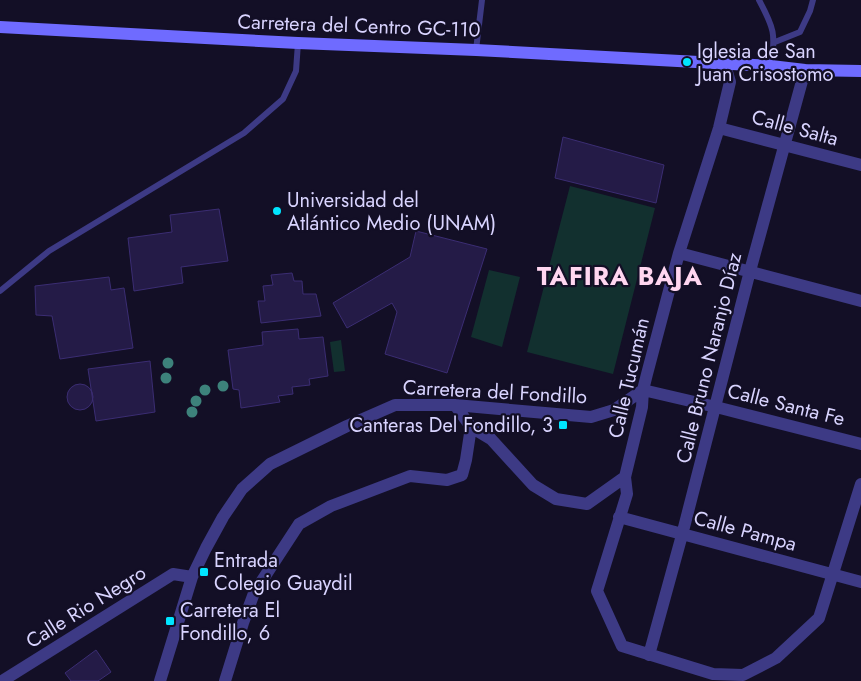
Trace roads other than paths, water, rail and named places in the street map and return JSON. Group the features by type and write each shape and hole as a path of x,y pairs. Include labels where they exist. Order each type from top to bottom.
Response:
{"main road":[{"name":"Carretera del Centro GC-110","path":"0,27 298,43 476,50 772,66 805,70"},
{"path":"805,70 861,71"}],"street":[{"name":"Calle Tucumán","path":"717,63 727,72 730,82 719,128 679,253 643,390 642,407 625,477 627,494 597,591 622,646 713,674 743,676 776,658 819,618 861,484"},
{"name":"Calle Bruno Naranjo Díaz","path":"648,655 682,535 750,271 805,70"},
{"name":"Calle Salta","path":"719,128 861,165"},
{"path":"679,253 861,301"},
{"name":"Carretera del Fondillo","path":"160,681 192,577 223,517 242,489 270,464 395,405 455,405 591,416 614,410 643,390"},
{"name":"Calle Santa Fe","path":"643,390 861,444"},
{"path":"455,405 470,427 491,439 533,485 556,500 586,504 625,477"},
{"path":"225,681 254,593 299,524 331,506 410,476 447,480 462,475 470,427"},
{"name":"Calle Pampa","path":"619,517 861,582"},
{"name":"Calle Rio Negro","path":"2,681 173,574 192,577"}],"lane":[{"path":"476,50 482,0"},
{"path":"759,0 771,23 775,42 772,66"},
{"path":"775,42 800,32 814,0"},
{"path":"0,291 49,251 244,133 283,99 296,71 298,43"}],"place":[{"name":"Iglesia de San Juan Crisostomo","path":"687,62"},
{"name":"Universidad del Atlántico Medio (UNAM)","path":"277,211"},
{"name":"Canteras Del Fondillo, 3","path":"563,425"},
{"name":"Entrada Colegio Guaydil","path":"204,572"},
{"name":"Carretera El Fondillo, 6","path":"170,621"}],"district":[{"name":"TAFIRA BAJA","path":"620,276"}]}
